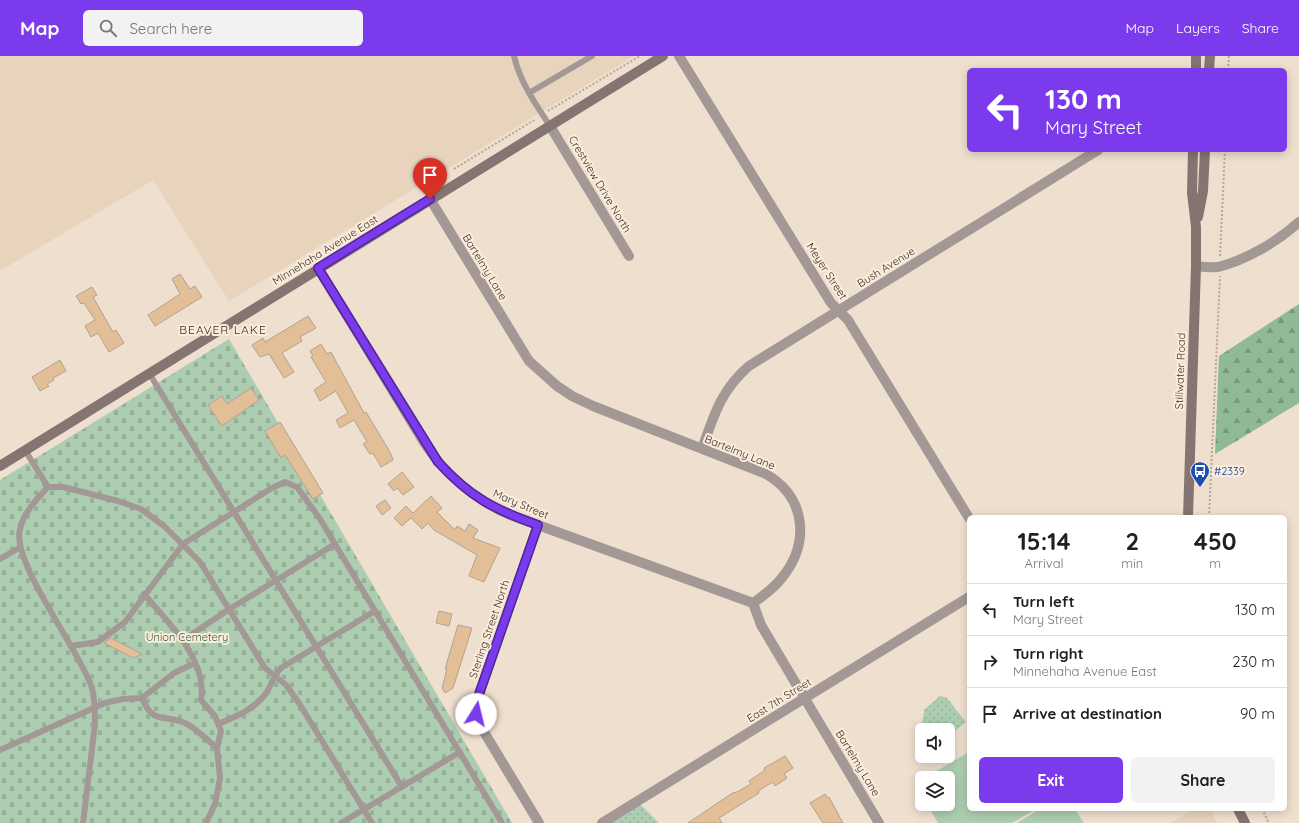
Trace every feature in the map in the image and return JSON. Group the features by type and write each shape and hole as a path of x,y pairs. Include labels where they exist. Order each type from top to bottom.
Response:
{"main road":[{"name":"Minnehaha Avenue East","path":"0,466 663,56"},
{"path":"1196,56 1196,68"},
{"path":"1210,56 1210,68"},
{"name":"Stillwater Road","path":"1188,515 1196,266 1196,227 1192,193 1193,152"},
{"name":"Stillwater Road","path":"1196,227 1203,191 1205,152"},
{"path":"1239,811 1245,823"}],"street":[{"name":"Meyer Street","path":"679,56 831,303 848,320 967,515"},
{"name":"Crestview Drive North","path":"550,126 629,256"},
{"name":"Bush Avenue","path":"702,449 720,400 738,375 749,366 1095,152"},
{"name":"Bartelmy Lane","path":"430,199 518,345 542,374 572,396 766,474 776,480 791,496 796,506 800,528 799,540 792,562 774,587 753,603 761,625 879,823"},
{"path":"1196,266 1220,266 1248,256 1291,230 1299,222"},
{"name":"Mary Street","path":"318,268 438,462 453,479 470,493 489,505 538,525 753,603"},
{"name":"Sterling Street North","path":"538,525 477,700 476,714 481,727 539,823"},
{"name":"East 7th Street","path":"602,823 967,598"}],"lane":[{"path":"514,56 517,70 529,94 550,126"},
{"path":"529,94 592,56"},
{"path":"149,373 402,787"},
{"path":"25,450 48,487"},
{"path":"71,646 98,642 125,622 144,594 183,544 285,482 297,487 335,544 502,823"},
{"path":"83,823 95,724 95,708 92,688 71,646 35,582 19,548 19,530 27,510 48,487 63,487 118,501 141,509 164,526 183,544 200,562 228,610 265,668 286,685 299,702 372,823"},
{"path":"183,640 275,580 335,544"},
{"path":"0,559 19,548"},
{"path":"144,594 183,640 195,663 202,691 201,700 215,716 220,731 217,748 220,778 215,804 206,823"},
{"path":"218,724 255,705 267,692 274,675 281,668 375,611"},
{"path":"0,750 105,703 123,699 142,698 156,689 174,673 195,663"},
{"path":"142,698 147,709 156,717 186,724 217,748"},
{"path":"341,823 460,752"}],"path":[{"path":"1228,68 1229,56"},
{"path":"1209,515 1225,152"},
{"path":"1263,811 1269,823"}],"shaded area":[{"path":"0,56 634,56 229,301 153,180 0,271"},
{"path":"1191,811 1212,811 1217,823 1170,823"}],"green space":[{"path":"1299,304 1299,403 1215,454 1219,356"},
{"name":"Union Cemetery","path":"229,339 512,823 0,823 0,480"},
{"path":"940,696 947,698 966,722 955,731 955,723 922,723 924,710"},
{"path":"967,753 967,811 1033,811 1012,823 938,823 931,811 955,811 955,771 937,771 950,763 955,763 955,760"},
{"path":"637,801 659,823 609,823"},
{"path":"1037,811 1076,811 1084,823 1017,823"}],"building":[{"path":"180,274 190,289 195,286 202,297 155,326 148,315 180,294 172,279"},
{"path":"92,287 97,295 93,297 113,332 116,330 124,343 109,352 98,333 91,337 85,326 95,320 84,303 81,304 76,296"},
{"path":"308,316 316,328 300,337 302,341 282,353 294,372 284,378 269,354 260,357 252,345 263,338 265,342"},
{"path":"321,344 327,354 331,352 364,413 366,412 390,452 393,460 381,467 373,453 370,454 363,444 367,442 354,420 340,428 336,420 348,413 336,391 320,401 314,390 326,382 311,357 313,356 310,351"},
{"path":"60,360 66,371 53,378 54,380 47,384 49,386 40,391 32,377"},
{"path":"251,388 259,400 222,426 208,405 222,396 227,404"},
{"path":"280,422 323,493 313,499 285,455 281,458 265,431"},
{"path":"402,472 414,487 403,495 397,488 394,491 388,484"},
{"path":"431,496 442,508 437,512 455,530 457,526 465,531 469,524 478,530 473,538 500,548 484,582 469,576 477,555 434,530 428,523 422,529 411,518 402,526 394,518 406,506 413,513"},
{"path":"385,500 391,508 382,515 376,506"},
{"path":"439,611 452,614 449,626 436,623"},
{"path":"458,625 472,628 453,688 445,693 442,688 447,669 445,669"},
{"path":"111,638 142,654 133,658 104,643"},
{"path":"785,756 793,768 784,774 787,778 775,786 773,782 758,791 759,793 719,818 722,823 688,823 734,792 735,793 751,784 749,781 765,770 764,768"},
{"path":"825,794 827,798 829,797 843,823 823,823 810,803"}],"place":[{"name":"#2339","path":"1200,488"}],"district":[{"name":"BEAVER LAKE","path":"223,329"}],"route":[{"path":"430,199 318,268 425,444 438,462 453,479 470,493 489,505 506,514 538,525 477,700 476,714"}]}
